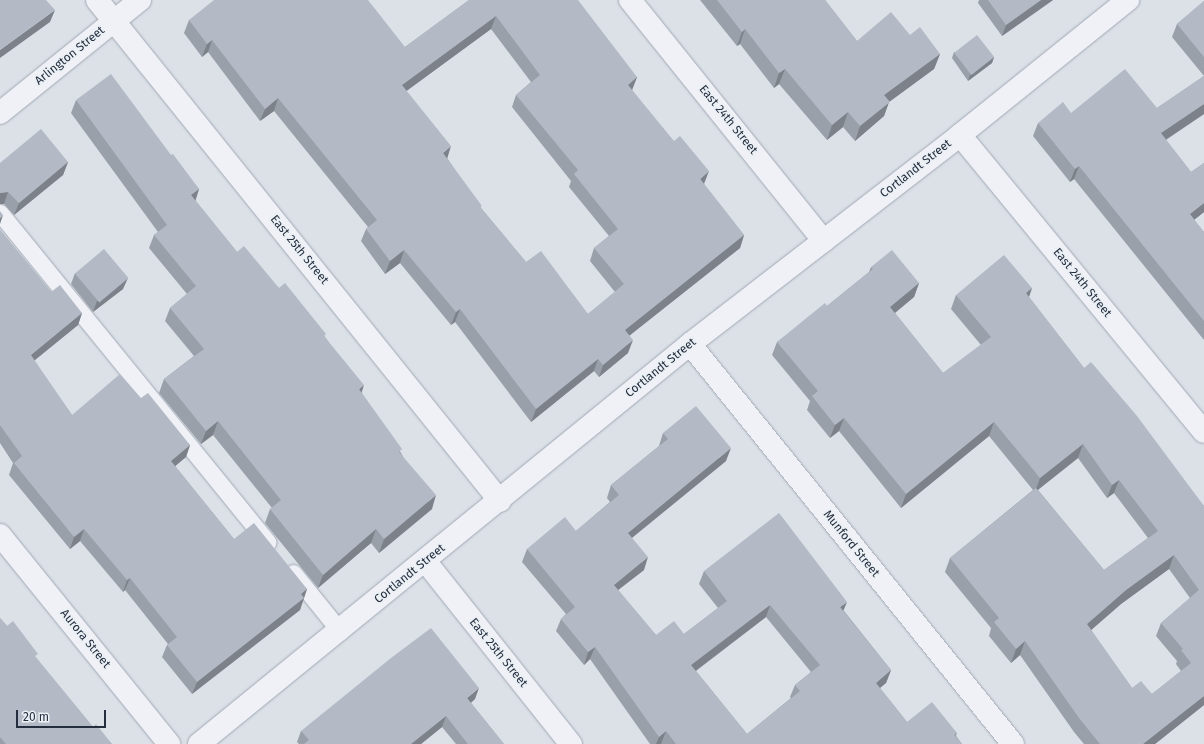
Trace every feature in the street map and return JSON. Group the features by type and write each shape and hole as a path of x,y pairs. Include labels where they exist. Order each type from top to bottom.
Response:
{"street":[{"name":"East 25th Street","path":"97,0 500,500"},
{"name":"Arlington Street","path":"0,113 140,0"},
{"name":"East 24th Street","path":"630,0 824,241"},
{"name":"Cortlandt Street","path":"199,744 426,562 690,344 960,135 1128,0"},
{"name":"East 24th Street","path":"960,135 1204,432"},
{"name":"Munford Street","path":"690,344 1013,744"},
{"name":"Aurora Street","path":"0,535 169,744"},
{"name":"East 25th Street","path":"426,562 571,744"}],"lane":[{"path":"0,213 340,631"}],"building":[{"path":"0,0 46,0 55,10 0,50"},
{"path":"214,0 368,0 405,47 469,0 578,0 637,77 628,85 674,141 680,136 709,171 700,179 744,235 625,330 633,340 603,365 598,359 536,409 460,309 456,312 404,250 390,261 366,229 377,220 278,98 265,109 212,40 207,44 189,20","holes":["496,16 540,75 516,95 578,170 574,174 618,229 594,248 624,284 588,314 541,251 526,262 480,207 482,206 443,153 451,146 402,85"]},
{"path":"717,0 825,0 857,41 891,12 910,35 920,27 940,54 884,95 890,102 860,126 848,112 832,125 785,69 779,73 745,29 742,32"},
{"path":"988,0 1041,0 1006,25"},
{"path":"1204,1 1204,57 1177,24"},
{"path":"977,35 994,57 971,75 954,53"},
{"path":"1125,69 1157,108 1204,76 1204,104 1161,133 1191,172 1204,163 1204,203 1190,214 1204,232 1204,321 1079,166 1075,169 1038,123 1063,102 1071,113"},
{"path":"111,74 171,155 173,154 199,189 191,195 237,252 244,246 279,288 285,283 326,334 324,336 364,385 359,389 402,449 399,452 436,495 384,539 376,529 323,575 270,509 281,500 218,421 206,431 164,379 204,349 170,308 196,286 154,235 167,225 76,100"},
{"path":"41,129 68,162 19,203 8,192 0,193 0,163"},
{"path":"0,211 3,215 0,218"},
{"path":"0,230 51,292 60,285 82,313 31,355 72,415 120,374 141,398 148,393 190,445 171,461 234,539 254,523 307,589 301,594 304,598 197,682 167,645 177,637 130,578 127,580 84,529 74,537 14,463 22,456 0,425"},
{"path":"104,249 128,278 99,303 75,273"},
{"path":"892,250 919,283 890,307 943,373 991,337 956,295 1004,255 1032,288 1026,293 1084,368 1091,362 1137,416 1204,506 1204,696 1143,744 1100,744 1079,718 1025,641 1016,649 994,622 999,618 950,558 1036,488 1104,570 1158,531 1119,480 1112,485 1083,444 1040,478 994,422 906,494 844,418 835,425 812,396 818,391 777,342 825,303 827,306 873,269 871,267","holes":["1174,555 1199,590 1161,623 1183,649 1181,650 1191,663 1152,694 1141,681 1132,688 1087,624 1126,590"]},
{"path":"696,406 731,448 628,533 648,557 614,585 656,635 674,621 684,634 727,601 704,571 779,513 847,602 840,607 891,670 876,683 907,722 932,702 957,733 954,735 962,744 676,744 666,731 659,737 595,647 588,652 561,619 575,607 527,549 565,517 576,531 619,495 611,485 668,439 663,433","holes":["770,605 820,665 795,685 800,691 747,734 691,665"]},
{"path":"0,618 7,626 13,621 38,654 35,656 93,727 96,724 112,744 6,744 0,737"},
{"path":"431,628 479,688 467,698 504,744 468,744 446,716 411,744 304,744 309,740 301,731 391,658"}]}
